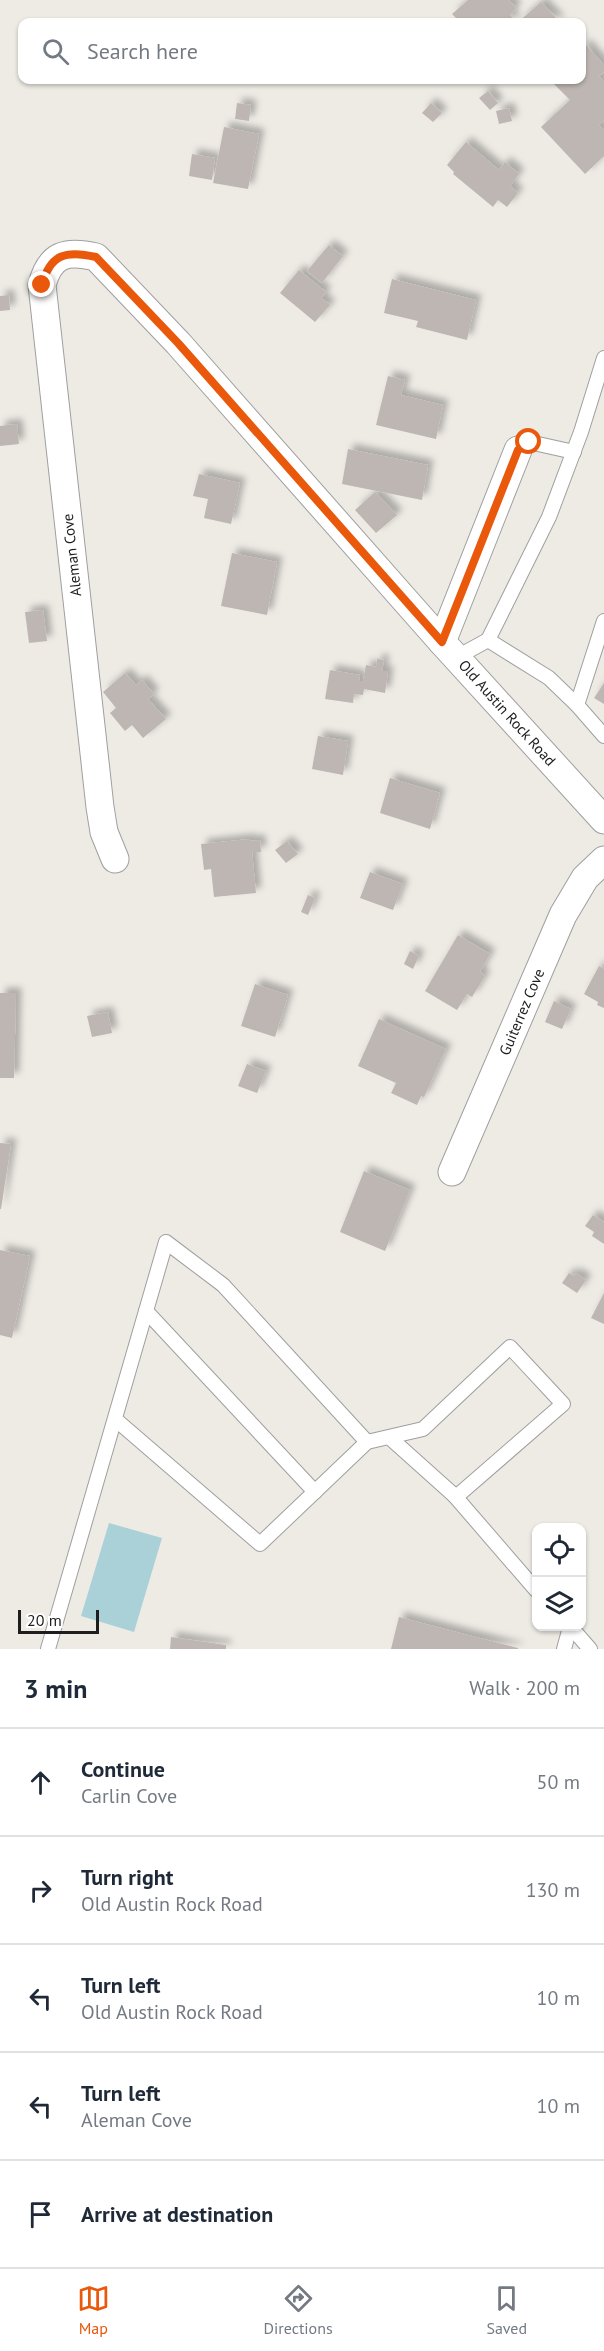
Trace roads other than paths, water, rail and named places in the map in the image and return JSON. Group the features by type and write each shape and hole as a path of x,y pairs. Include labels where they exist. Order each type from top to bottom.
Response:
{"street":[{"name":"Old Austin Rock Road","path":"61,255 78,253 96,257 178,343 604,820"},
{"name":"Aleman Cove","path":"61,255 46,269 42,285 99,807 104,832 115,859"},
{"path":"450,650 518,450"},
{"name":"Guiterrez Cove","path":"452,1172 564,915 585,878 604,860"}],"lane":[{"path":"488,640 549,518 574,452 604,358"},
{"path":"518,450 529,442 574,452"},
{"path":"578,705 604,621"},
{"path":"450,650 488,640 549,678 578,705 604,736"},
{"path":"48,1649 166,1242 223,1284 367,1442"},
{"path":"146,1311 315,1492"},
{"path":"115,1419 260,1544 367,1442 423,1428 510,1347 563,1404 456,1497 453,1494"},
{"path":"389,1437 453,1494 532,1584"},
{"path":"564,1649 569,1631"},
{"path":"574,1631 590,1649"}],"water":[{"path":"109,1523 162,1538 134,1632 81,1616"}]}
